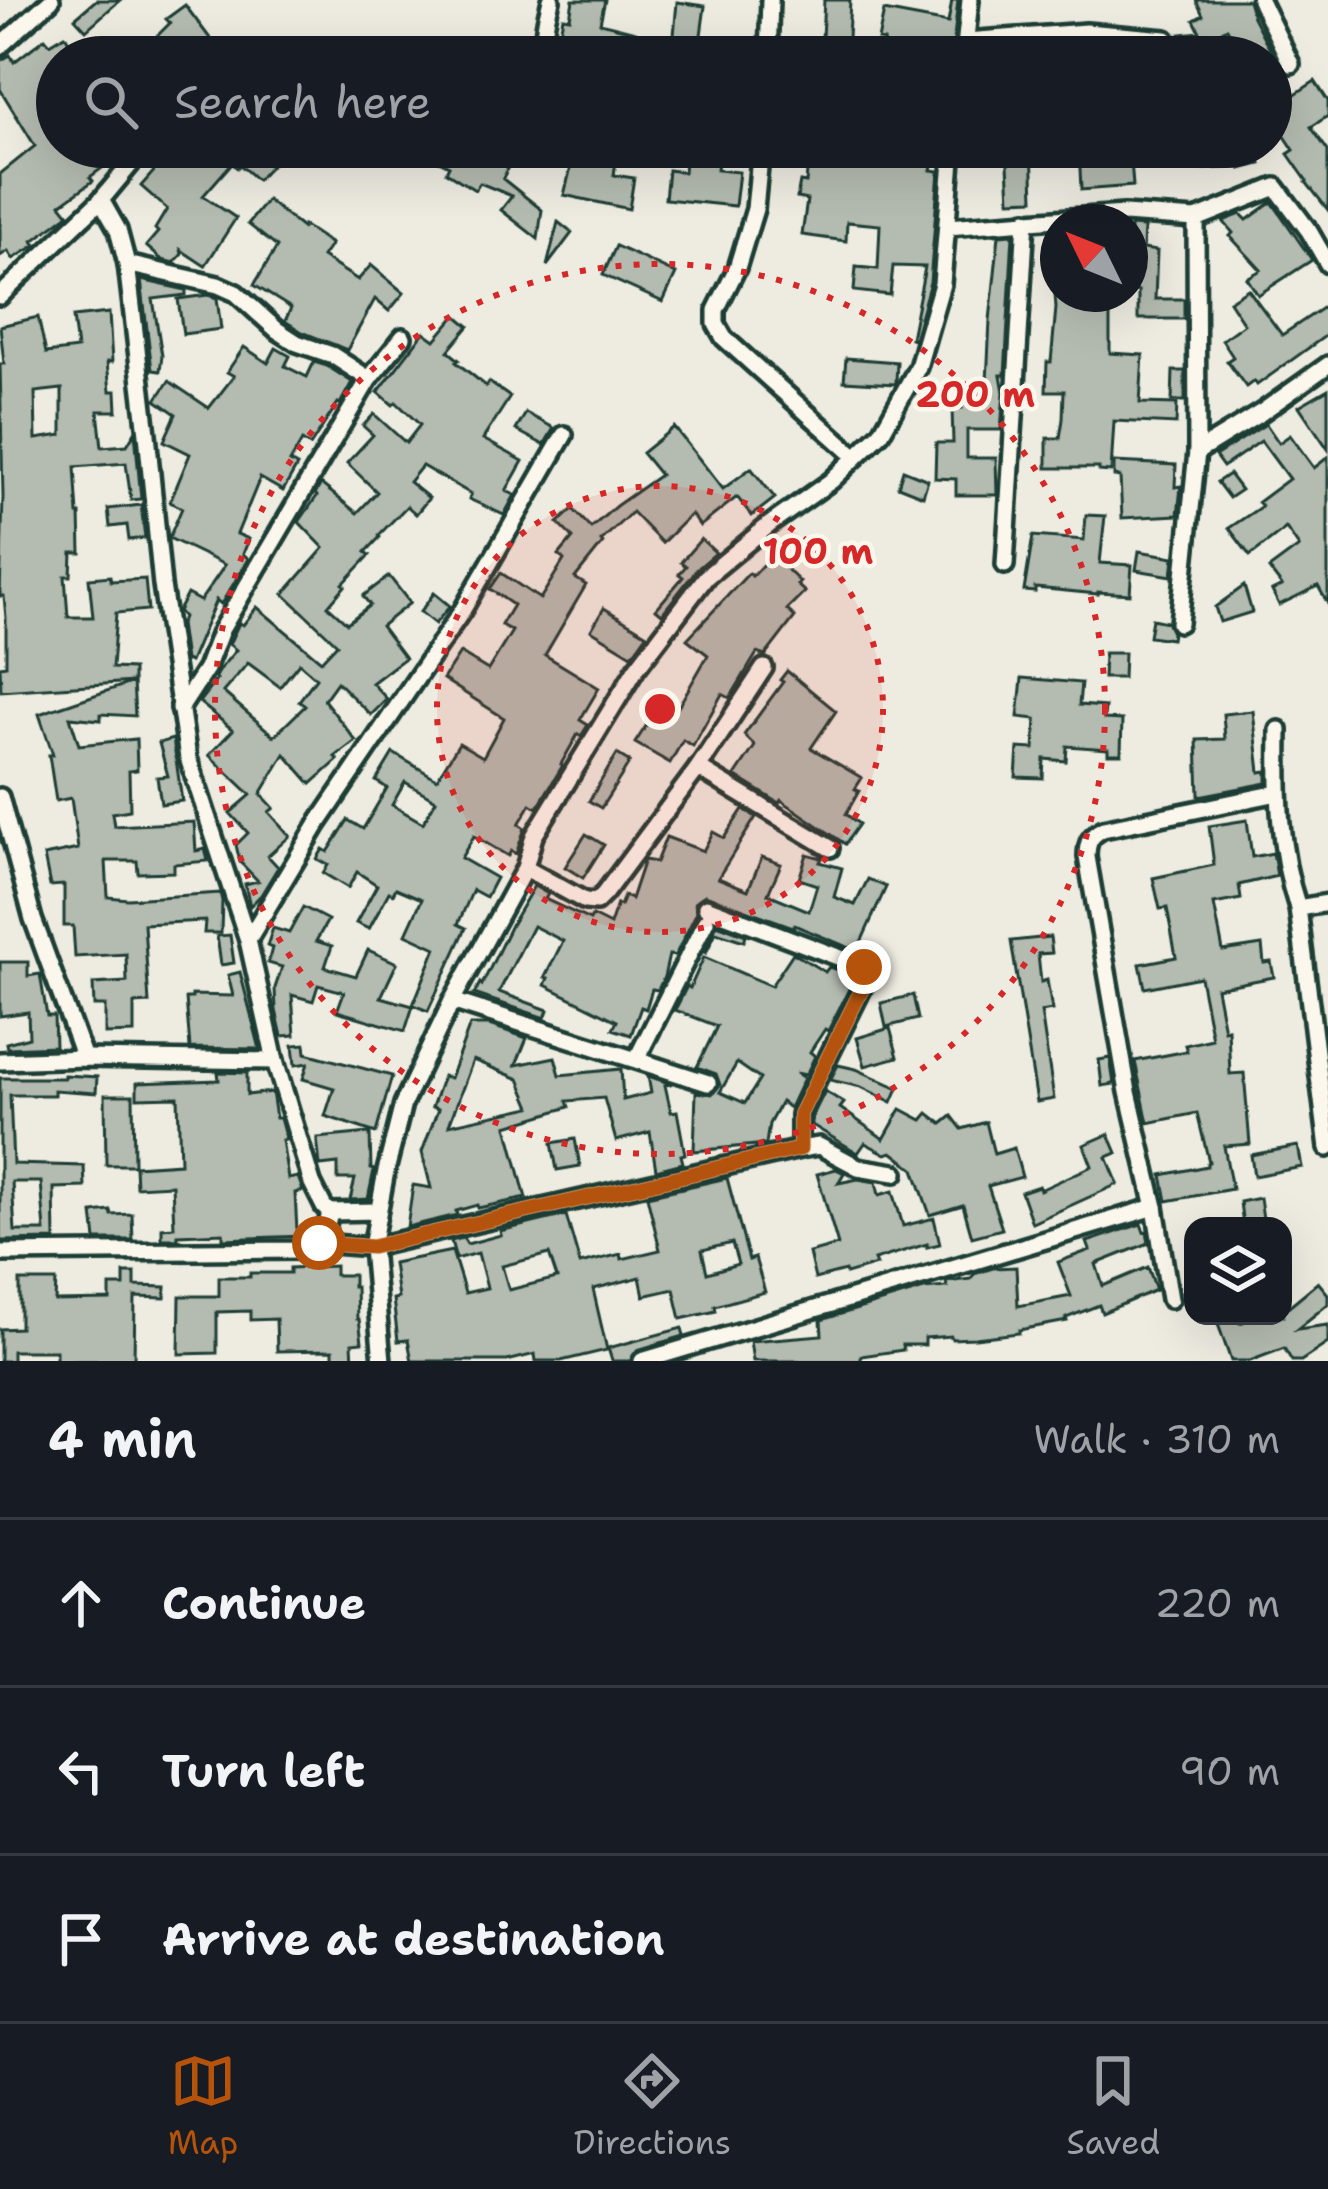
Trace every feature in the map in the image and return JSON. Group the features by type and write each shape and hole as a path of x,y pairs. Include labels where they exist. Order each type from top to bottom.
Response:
{"street":[{"path":"0,46 51,0"},
{"path":"544,36 551,0"},
{"path":"769,36 770,0"},
{"path":"966,36 970,0"},
{"path":"1260,0 1277,36"},
{"path":"1058,36 1086,32 1139,36"},
{"path":"0,296 101,200 128,168"},
{"path":"759,168 755,209 716,310 716,324 724,338 856,457"},
{"path":"382,1361 372,1247 377,1211 403,1103 452,1000 525,868 534,836 636,669 706,577 831,481 880,433 918,367 942,284 951,168"},
{"path":"947,227 1124,214 1196,219 1276,187 1328,265"},
{"path":"101,200 118,230 127,264 161,585 188,758 248,940 275,1061 312,1183 330,1212 377,1211"},
{"path":"1179,623 1197,452 1196,219"},
{"path":"1005,565 1025,220"},
{"path":"127,264 218,284 297,343 332,355 369,379"},
{"path":"180,709 206,669 221,630 369,379 403,338"},
{"path":"1197,452 1328,365"},
{"path":"248,940 317,825 462,611 564,434"},
{"path":"525,868 585,901 596,902 698,768 764,668"},
{"path":"1279,730 1278,793 1286,870 1298,908 1328,1148"},
{"path":"698,768 830,848"},
{"path":"1170,1299 1128,1092 1087,844 1103,829 1278,793"},
{"path":"0,796 33,919 83,1058"},
{"path":"1298,908 1328,903"},
{"path":"637,1058 706,914 864,967 865,983 800,1114 800,1149"},
{"path":"452,1000 708,1083"},
{"path":"0,1061 275,1061"},
{"path":"0,1252 303,1250 319,1243 372,1247 819,1147 858,1167 895,1173"},
{"path":"642,1361 1154,1207"},
{"path":"319,1243 330,1212"}],"building":[{"path":"96,0 120,0 86,30 75,18"},
{"path":"573,0 605,0 600,23 636,32 635,36 559,36 563,17 570,18"},
{"path":"824,0 850,0 848,36 822,36"},
{"path":"952,0 958,0 954,36 879,36 884,11 948,23"},
{"path":"1196,0 1248,0 1263,36 1231,36 1227,28 1213,36 1180,36 1200,32 1194,20 1203,15"},
{"path":"677,2 705,6 701,36 674,36"},
{"path":"185,5 208,36 157,36 170,23 166,19"},
{"path":"36,45 36,168 102,168 90,177 93,181 61,204 69,214 13,259 8,251 0,256 0,174 35,146 0,89 0,61 10,55 14,62"},
{"path":"1315,81 1328,101 1328,116 1311,127 1328,151 1328,210 1292,160 1292,96"},
{"path":"228,168 203,196 236,218 205,266 181,250 174,263 162,260 146,246 167,209 141,186 156,169"},
{"path":"243,168 268,168 257,180"},
{"path":"448,168 507,168 503,179 542,210 538,239 501,210 512,196 480,183 475,190 446,172"},
{"path":"571,168 615,168 614,175 634,178 629,209 564,195"},
{"path":"684,168 717,168 739,172 735,206 665,199 668,170 684,172"},
{"path":"807,168 939,171 930,282 914,339 925,267 893,266 890,295 854,291 856,267 878,269 880,225 847,222 846,241 802,235 807,200 797,198 800,182 806,183"},
{"path":"1008,168 1033,168 1034,199 1010,200"},
{"path":"1080,168 1132,168 1133,186 1081,190"},
{"path":"267,200 331,244 322,257 358,280 371,265 404,293 389,311 375,299 347,350 285,321 291,308 254,285 277,247 248,224"},
{"path":"1272,202 1312,260 1258,295 1247,278 1261,270 1230,236 1233,233 1223,221 1241,214 1247,220"},
{"path":"558,222 572,233 547,266"},
{"path":"1013,234 1001,430 967,430 967,458 996,458 997,495 956,495 956,479 935,478 936,443 953,443 952,408 962,408 959,387 987,382 999,235"},
{"path":"616,246 676,274 663,302 603,275"},
{"path":"1148,250 1157,251 1155,299 1184,299 1184,319 1138,319 1138,312 1148,312"},
{"path":"141,280 186,290 186,295 153,299 160,371 152,370"},
{"path":"1248,289 1282,335 1328,304 1328,334 1257,385 1254,381 1246,387 1227,361 1233,357 1222,340 1244,324 1229,301"},
{"path":"217,298 221,329 183,334 178,299"},
{"path":"1056,312 1110,312 1110,353 1143,355 1140,403 1177,404 1176,424 1114,421 1111,472 1047,468 1047,438 1060,438 1063,419 1064,391 1046,391 1047,362 1051,362"},
{"path":"109,313 112,362 107,362 117,411 98,411 102,447 127,445 135,432 141,499 131,500 126,463 75,467 81,553 72,553 71,576 65,576 68,617 93,617 89,578 110,576 111,581 145,579 148,610 116,613 112,668 133,669 133,682 1,691 6,618 4,596 0,596 0,364 4,364 0,326 38,317 46,353 77,349 73,317","holes":["62,389 62,435 36,439 35,392"]},
{"path":"456,315 469,326 448,351 486,386 489,382 510,397 483,439 523,461 506,491 515,495 504,515 469,499 471,494 422,466 409,482 429,498 416,514 407,506 379,535 366,552 370,555 328,606 347,623 370,605 363,596 389,576 410,603 381,626 405,658 372,683 387,699 371,715 337,682 324,700 356,741 311,784 285,754 261,794 274,808 269,812 290,836 268,856 278,867 250,906 245,884 258,881 240,862 236,845 248,833 230,813 251,795 209,755 233,730 199,702 236,650 229,644 239,623 243,625 257,607 321,661 337,644 284,594 324,548 299,522 321,484 357,513 377,492 347,463 373,435 363,426 374,414 406,443 420,425 378,392 424,332 435,340","holes":["248,663 280,687 299,663 316,678 299,701 305,706 274,736 223,692"]},
{"path":"244,347 268,363 276,348 290,356 285,366 307,377 314,362 352,382 310,446 302,441 290,462 297,466 283,491 260,478 237,534 249,539 243,554 249,559 221,604 216,600 190,662 185,660 183,617 178,611 187,594 200,601 225,565 169,538 182,508 170,502 190,454 164,441 176,414 156,400 169,381 209,408 234,376 227,372"},
{"path":"846,358 897,362 895,384 844,381"},
{"path":"1173,371 1185,371 1185,401 1172,401"},
{"path":"1328,389 1328,449 1299,406"},
{"path":"526,413 554,428 544,445 516,430"},
{"path":"1266,424 1279,443 1290,435 1314,468 1328,457 1328,604 1318,586 1279,605 1272,591 1282,586 1269,569 1299,547 1286,528 1250,556 1229,528 1262,506 1258,502 1289,479 1261,441 1223,467 1215,456"},
{"path":"674,427 723,489 751,468 775,498 752,516 737,497 700,526 691,514 662,543 632,512 601,541 575,578 586,585 545,655 599,688 580,720 588,725 578,734 537,808 531,804 519,824 525,828 516,854 511,851 508,856 474,836 461,858 496,878 486,897 473,890 458,924 466,928 428,1011 413,1005 436,948 406,934 422,899 396,888 393,894 389,892 369,929 356,923 377,885 357,872 348,888 323,873 328,865 317,859 323,849 328,852 348,820 363,829 387,788 376,781 393,753 437,779 459,743 483,757 504,718 443,679 460,653 488,670 512,631 501,625 513,605 490,589 501,573 540,599 564,560 559,555 573,538 558,523 573,509 591,528 660,475 642,453","holes":["405,782 436,800 423,823 392,805"]},
{"path":"1114,462 1176,465 1175,487 1181,486 1178,515 1122,518 1120,477 1114,476"},
{"path":"903,470 928,480 923,496 898,486"},
{"path":"1229,474 1241,490 1229,498 1217,482"},
{"path":"141,505 145,538 129,540 127,525 110,527 108,509"},
{"path":"1086,515 1105,516 1100,563 1132,565 1130,594 1024,591 1033,536 1084,540"},
{"path":"701,539 716,553 697,569 662,614 656,609 683,577 679,574 686,566 681,562"},
{"path":"1139,551 1174,557 1172,576 1136,570"},
{"path":"772,555 805,592 787,610 795,617 765,656 757,653 730,698 722,694 693,746 683,740 670,763 635,743 663,700 677,709 708,655 687,639"},
{"path":"1244,586 1252,612 1220,622 1215,607"},
{"path":"434,593 450,606 435,624 420,612"},
{"path":"604,608 647,634 632,655 591,630"},
{"path":"1152,619 1167,622 1171,639 1149,636"},
{"path":"1104,653 1124,653 1123,678 1103,678"},
{"path":"787,671 836,711 811,748 862,778 846,814 859,824 845,844 781,800 735,776 755,746 744,735"},
{"path":"1022,678 1081,683 1079,705 1105,707 1104,719 1122,720 1121,754 1067,746 1066,761 1044,759 1043,778 1016,777 1018,748 1034,749 1036,719 1018,717"},
{"path":"133,682 135,716 70,717 79,745 136,739 137,770 129,771 130,810 112,813 114,826 194,822 196,851 205,849 208,861 174,864 174,872 138,873 137,861 106,861 108,897 220,893 221,933 204,933 205,921 144,924 149,1003 134,1004 134,1033 105,1034 105,1006 94,1006 93,984 127,982 126,954 75,957 73,926 64,926 64,885 50,886 44,856 78,849 71,798 56,801 49,755 53,755 39,714"},
{"path":"1253,711 1260,772 1267,771 1267,783 1199,796 1197,740 1225,739 1223,714"},
{"path":"173,739 182,801 161,804 157,777 168,776 159,743"},
{"path":"617,754 630,762 601,808 589,801"},
{"path":"743,809 756,817 718,878 748,890 762,857 781,864 768,894 809,911 817,885 799,879 807,854 842,868 834,897 855,905 868,879 886,887 857,951 705,895 695,902 696,914 675,956 669,955 658,990 652,989 646,1009 641,1007 631,1035 613,1029 617,1021 545,985 563,941 533,926 499,992 548,1010 545,1018 474,994 534,886 548,894 545,899 610,925 617,904 624,896 631,899 644,860 656,862 666,837 703,851 713,832 724,838"},
{"path":"1247,820 1252,857 1273,853 1277,876 1239,885 1241,899 1214,904 1223,951 1262,945 1264,963 1271,962 1274,977 1216,988 1224,1030 1228,1029 1230,1074 1244,1073 1250,1144 1224,1146 1232,1189 1167,1201 1162,1175 1209,1162 1197,1113 1148,1123 1135,1061 1187,1051 1185,1045 1212,1039 1200,977 1145,988 1140,964 1176,957 1167,908 1160,909 1153,878 1214,865 1209,826"},
{"path":"586,834 604,845 583,878 565,867"},
{"path":"303,907 328,920 316,941 332,946 325,967 356,976 368,950 397,963 381,997 413,1006 405,1031 337,1011 344,992 318,985 313,1001 292,995 295,1035 282,1036 275,988 282,967 268,963 272,948 267,946 273,928 289,933"},
{"path":"717,924 746,935 744,941 716,932 704,952"},
{"path":"230,935 234,963 221,965 217,936"},
{"path":"1050,937 1052,953 1038,954 1041,982 1047,980 1052,1010 1041,1012 1054,1099 1037,1102 1011,941"},
{"path":"793,953 825,972 829,967 852,975 853,981 828,1031 810,1052 815,1056 806,1075 796,1073 804,1078 790,1108 781,1102 769,1124 766,1144 694,1151 696,1092 712,1094 720,1085 716,1074 697,1067 717,1026 675,1010 704,957 771,986","holes":["737,1063 760,1079 745,1103 720,1092"]},
{"path":"0,962 28,962 28,976 40,974 47,1016 54,1016 55,1046 7,1048 6,1043 29,1037 28,1012 0,1016"},
{"path":"240,972 260,1049 190,1048 186,998 233,996 228,975"},
{"path":"913,995 918,1019 886,1027 881,1003"},
{"path":"470,1025 489,1025 527,1038 516,1065 555,1057 560,1075 621,1069 623,1100 651,1093 648,1076 672,1084 665,1085 671,1112 677,1111 683,1163 656,1170 650,1132 616,1141 604,1098 567,1101 569,1107 507,1126 526,1198 477,1205 407,1227 413,1185 431,1188 422,1152 438,1109 432,1107 443,1076 450,1078","holes":["473,1060 519,1079 531,1107 449,1125"]},
{"path":"890,1028 898,1057 865,1066 857,1038"},
{"path":"305,1044 306,1053 392,1076 376,1133 325,1116 334,1088 303,1079 308,1063 295,1065 293,1045"},
{"path":"1110,1058 1114,1084 1102,1086 1099,1060"},
{"path":"838,1065 898,1088 892,1102 861,1087 830,1080"},
{"path":"218,1072 247,1073 247,1095 272,1092 286,1140 282,1140 288,1179 298,1177 303,1191 295,1193 297,1231 311,1231 304,1236 223,1239 223,1233 162,1239 162,1228 174,1227 172,1185 136,1187 135,1166 180,1163 178,1097 137,1098 137,1083 219,1080"},
{"path":"97,1077 96,1093 54,1090 54,1095 10,1095 13,1164 84,1166 85,1187 54,1188 55,1240 0,1241 0,1078","holes":["12,1182 41,1182 45,1231 15,1231"]},
{"path":"825,1091 844,1103 840,1108 884,1139 901,1109 922,1120 928,1113 942,1124 952,1116 962,1129 986,1122 994,1154 1014,1148 1022,1177 988,1186 1002,1229 972,1237 963,1205 930,1215 914,1169 892,1152 886,1154 865,1143 858,1153 812,1125"},
{"path":"105,1095 133,1095 134,1165 106,1165"},
{"path":"370,1133 374,1170 368,1199 350,1200 355,1179 338,1179 338,1164 320,1166 317,1138"},
{"path":"1109,1134 1117,1153 1107,1157 1118,1184 1032,1223 1021,1192 1039,1186 1040,1190 1092,1166 1084,1145"},
{"path":"575,1139 580,1166 557,1170 552,1143"},
{"path":"1298,1146 1302,1167 1254,1176 1251,1155"},
{"path":"836,1169 844,1173 838,1183 858,1179 876,1182 879,1195 893,1191 903,1226 934,1218 940,1244 815,1279 809,1253 838,1245 817,1174"},
{"path":"727,1178 749,1260 755,1258 765,1292 681,1319 674,1289 644,1296 640,1277 593,1289 607,1350 561,1361 536,1361 535,1354 507,1361 412,1361 408,1340 398,1341 393,1263 452,1251 465,1293 487,1288 478,1253 456,1259 451,1241 463,1238 467,1244 566,1215 580,1264 660,1250 647,1196","holes":["732,1243 738,1264 707,1273 702,1250","549,1254 557,1278 509,1290 502,1266"]},
{"path":"1260,1198 1263,1217 1242,1217 1240,1202"},
{"path":"111,1211 112,1215 132,1214 133,1240 96,1240 93,1213"},
{"path":"1141,1224 1149,1243 1096,1264 1103,1286 1148,1267 1156,1290 1102,1313 1099,1305 1067,1321 1019,1333 925,1338 925,1345 902,1345 903,1350 861,1356 861,1361 753,1361 750,1341 822,1335 821,1320 924,1289 947,1287 946,1282 971,1279 993,1268 1016,1267 1018,1306 1071,1296 1058,1262 1090,1250 1087,1242"},
{"path":"335,1266 335,1275 353,1275 356,1287 362,1342 352,1343 353,1361 333,1361 333,1350 277,1351 276,1319 250,1320 250,1311 217,1312 217,1353 179,1354 180,1296 219,1296 219,1277"},
{"path":"124,1273 135,1273 135,1286 166,1287 165,1298 135,1297 134,1361 56,1361 56,1351 12,1351 12,1361 0,1361 0,1329 20,1328 20,1281 56,1281 55,1301 110,1300 110,1286 124,1286"},
{"path":"1318,1282 1328,1294 1328,1304 1297,1329 1328,1325 1328,1343 1301,1361 1292,1361 1284,1348 1250,1361 1231,1361 1218,1325 1292,1325 1292,1304"},
{"path":"682,1328 684,1336 637,1350 630,1361 612,1361 608,1348"}],"route":[{"path":"319,1243 372,1247 800,1149 800,1114 865,983 864,967"}]}
